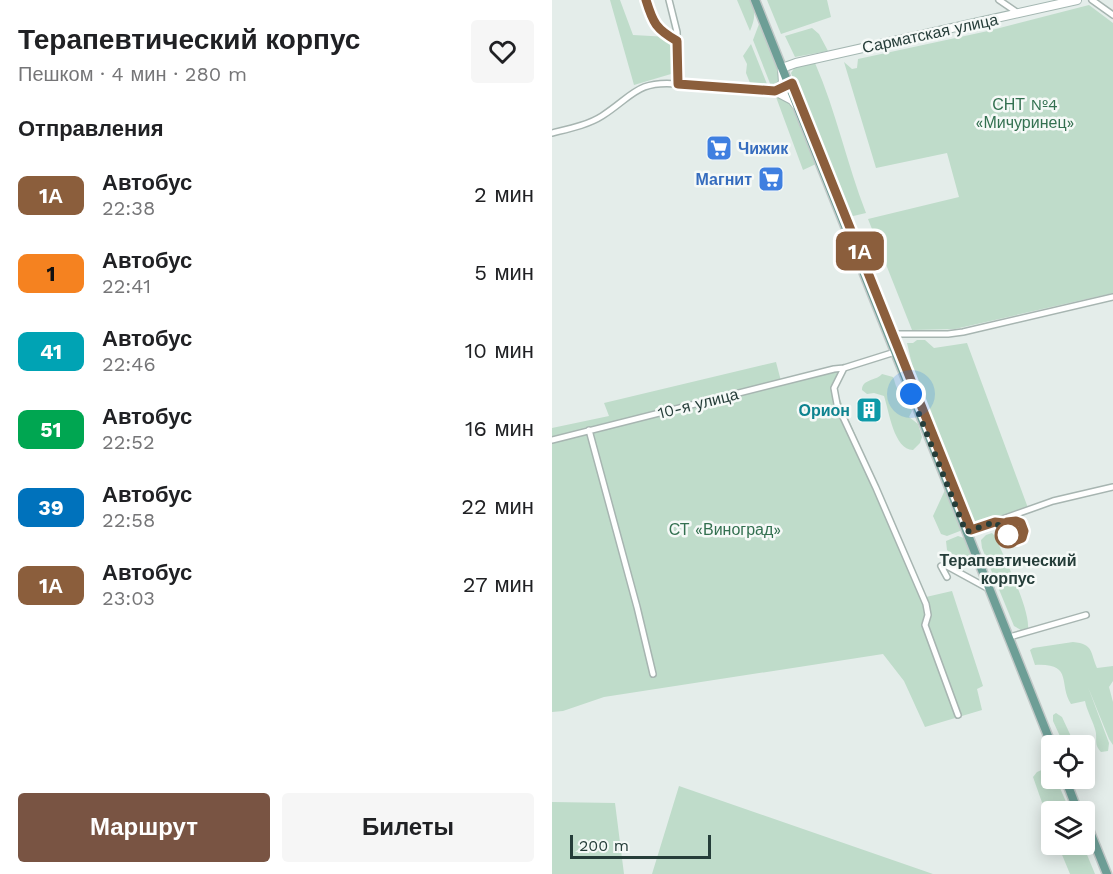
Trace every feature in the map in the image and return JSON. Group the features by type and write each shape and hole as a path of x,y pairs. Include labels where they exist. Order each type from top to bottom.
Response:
{"main road":[{"path":"758,0 895,352 1013,636 1050,735"},
{"name":"Сарматская улица","path":"784,67 1077,0"},
{"path":"775,91 783,83 784,67"},
{"path":"678,84 775,91 792,100 799,109"},
{"path":"775,91 791,84"},
{"path":"791,84 1049,735"},
{"path":"1095,847 1106,874"}],"street":[{"path":"646,0 655,24 661,32 677,41"},
{"path":"552,133 600,118 645,85 660,82 678,84 675,20 669,0"},
{"path":"999,0 1020,14"},
{"path":"1092,0 1113,15"},
{"path":"889,333 948,334 1113,297"},
{"name":"10-я улица","path":"552,440 844,368 895,352"},
{"path":"844,368 834,388 837,404 926,604 928,615 925,625 958,715"},
{"path":"589,430 653,674"},
{"path":"968,531 1053,501 1113,487"},
{"path":"948,577 941,566 947,566 990,590"},
{"path":"1013,636 1086,615"}],"green space":[{"path":"610,0 620,0 633,35 669,37 673,41 671,74 634,85"},
{"path":"737,0 751,0 754,16 750,31"},
{"path":"767,0 827,0 831,17 781,34"},
{"name":"СНТ №4 «Мичуринец»","path":"1089,5 1113,23 1113,293 955,329 912,330 868,219 959,197 947,153 876,168 844,62 852,69 857,68 858,59 988,31"},
{"path":"761,24 782,77 780,81 771,86 753,40"},
{"path":"812,28 819,34 828,51 795,57 785,36"},
{"path":"751,44 769,89 752,88 746,73 747,64 743,56"},
{"path":"815,63 866,213 849,217 791,73 795,67"},
{"path":"776,97 789,101 795,108 816,164 803,170"},
{"path":"925,340 934,348 967,343 1028,508 983,525 974,524 913,369 907,343"},
{"name":"СТ «Виноград»","path":"776,362 781,381 846,364 844,374 835,388 926,597 952,591 983,686 977,689 982,710 925,727 904,681 883,654 604,697 563,711 552,712 552,428 609,416 604,403"},
{"path":"882,374 893,377 912,411 909,417 918,424 922,437 913,450 901,444 897,437 884,396 874,393 867,394 862,390 864,384"},
{"path":"945,490 960,526 960,531 947,536 941,534 933,516"},
{"path":"992,533 1021,596 1028,620 1028,629 1021,630 1014,626 982,548 981,540"},
{"path":"958,536 964,538 971,556 969,560 947,550 946,541"},
{"path":"1073,642 1088,647 1097,668 1113,666 1113,681 1109,687 1113,702 1113,745 1088,687 1109,743 1108,751 1101,752 1097,746 1095,729 1085,701 1071,704 1060,671 1047,665 1035,665 1030,650"},
{"path":"1056,713 1062,717 1070,735 1059,735 1053,721 1053,715"},
{"path":"1041,770 1041,789 1060,789 1066,801 1041,801 1033,777"},
{"path":"679,786 933,874 652,874"},
{"path":"552,802 615,803 624,874 552,874"},
{"path":"1062,855 1087,855 1095,874 1070,874"}],"bus line":[{"name":"1А","path":"646,0 655,24 661,32 677,41 678,84 775,91 792,83 971,530 995,522 1004,523 1011,539 1022,538 1024,531 1021,523 1007,522"}],"place":[{"name":"Чижик","path":"719,148"},
{"name":"Магнит","path":"771,179"},
{"name":"Орион","path":"869,410"},
{"name":"Терапевтический корпус","path":"1008,535"}],"route":[{"path":"911,394 966,532 995,522 1008,535"}]}
